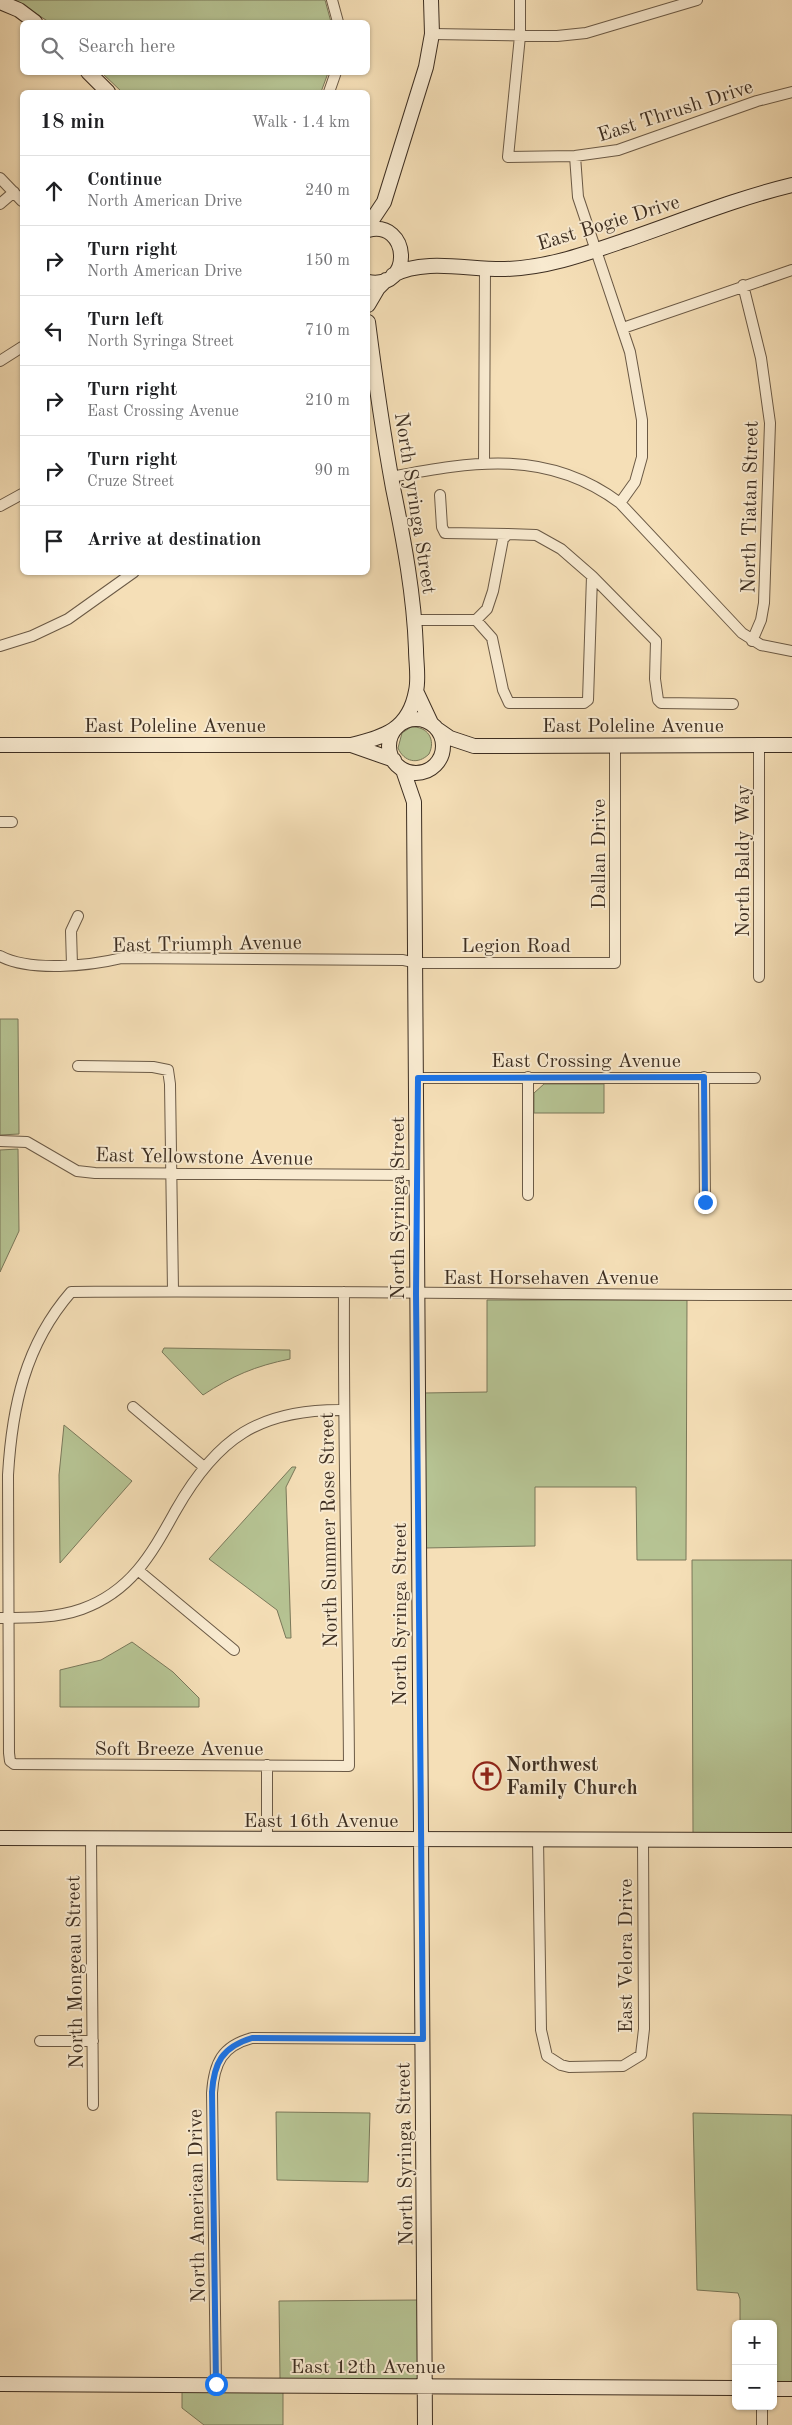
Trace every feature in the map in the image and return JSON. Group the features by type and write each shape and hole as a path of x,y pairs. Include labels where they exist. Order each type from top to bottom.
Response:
{"street":[{"path":"332,0 337,20"},
{"path":"370,225 384,202 426,67 432,34 431,0"},
{"path":"520,0 520,36"},
{"path":"432,34 557,36 586,33 697,0"},
{"path":"0,2 19,10 32,20"},
{"name":"East Thrush Drive","path":"520,36 508,157 575,156 632,146 757,101 792,92"},
{"path":"91,75 106,90"},
{"path":"330,90 335,75"},
{"path":"575,156 578,198 623,328 635,375 642,429 642,457 635,482 620,504"},
{"path":"0,178 20,198"},
{"name":"East Bogie Drive","path":"370,282 390,278 413,267 432,265 506,269 543,264 595,250 763,192 792,186"},
{"path":"0,204 14,192"},
{"path":"370,302 378,288 390,278 401,260 396,240 390,230 384,202"},
{"name":"East Bogie Drive","path":"370,228 379,229 396,240 415,257 432,265"},
{"path":"484,463 485,269"},
{"path":"623,328 743,285 792,270"},
{"name":"North Tiatan Street","path":"743,285 761,358 770,423 764,603 761,620 752,641"},
{"name":"North Syringa Street","path":"370,335 408,566 414,620 416,692 404,719 396,728"},
{"path":"0,361 20,348"},
{"path":"392,477 467,464 484,463 530,466 569,474 602,490 620,504 742,634 752,641 792,652"},
{"path":"0,506 20,495"},
{"path":"440,495 442,527 445,533 536,535 561,549 592,576 656,641 655,678 658,700 661,703 733,704"},
{"path":"414,620 476,620 487,609 493,591 503,539 508,534"},
{"path":"0,646 32,636 68,619 130,575"},
{"path":"476,620 492,638 505,699 509,703 584,703 588,700 592,576"},
{"name":"North Syringa Street","path":"416,692 434,726"},
{"path":"416,719 434,726 443,747 442,754 431,768 416,773 398,765 389,748 396,728 402,723 416,719"},
{"name":"East Poleline Avenue","path":"434,726 450,738 474,746 615,744 792,745"},
{"name":"East Poleline Avenue","path":"0,744 351,745 388,735 396,728"},
{"name":"Dallan Drive","path":"615,744 616,963"},
{"name":"East Poleline Avenue","path":"351,745 398,765"},
{"name":"North Baldy Way","path":"759,745 759,976"},
{"name":"East Poleline Avenue","path":"431,768 444,757 474,746"},
{"name":"North Syringa Street","path":"398,765 414,802 418,1078 416,1294 425,2425"},
{"name":"North Syringa Street","path":"414,802 431,768"},
{"path":"0,822 12,822"},
{"path":"72,965 71,931 78,916"},
{"name":"East Triumph Avenue","path":"0,956 23,964 72,965 93,965 122,958 403,960 416,963"},
{"name":"Legion Road","path":"416,963 616,963"},
{"path":"78,1066 153,1067 168,1070 170,1084 173,1291"},
{"path":"704,1077 705,1202"},
{"name":"East Crossing Avenue","path":"418,1078 755,1078"},
{"path":"528,1078 528,1195"},
{"name":"East Yellowstone Avenue","path":"0,1141 27,1142 77,1170 96,1173 416,1175"},
{"name":"East Horsehaven Avenue","path":"4,1618 8,1475 14,1409 26,1366 40,1337 71,1292 792,1295"},
{"name":"North Summer Rose Street","path":"344,1292 343,1410 348,1605 348,1766"},
{"path":"133,1407 204,1467"},
{"path":"4,1618 33,1618 82,1609 120,1588 139,1571 162,1539 184,1496 204,1467 231,1440 270,1419 298,1412 343,1410"},
{"path":"139,1571 234,1650"},
{"name":"Soft Breeze Avenue","path":"4,1618 10,1761 14,1764 348,1766"},
{"path":"267,1766 267,1839"},
{"name":"East 16th Avenue","path":"0,1838 792,1840"},
{"name":"North Mongeau Street","path":"91,1838 93,2105"},
{"name":"East Velora Drive","path":"538,1840 541,2030 547,2056 552,2061 569,2067 623,2066 641,2055 644,2029 643,1840"},
{"name":"North American Drive","path":"216,2384 212,2092 213,2076 223,2055 238,2042 252,2038 423,2039"},
{"path":"40,2041 93,2041"},
{"name":"East 12th Avenue","path":"0,2384 732,2388"},
{"path":"777,2389 792,2389"},
{"path":"762,2410 762,2425"}],"green space":[{"path":"15,0 325,0 330,20 46,20"},
{"path":"104,75 327,75 322,90 120,90"},
{"path":"411,727 417,727 426,731 432,744 429,754 416,761 408,759 398,748 402,733"},
{"path":"0,1019 18,1019 19,1134 0,1135"},
{"path":"544,1084 604,1084 604,1113 534,1113 534,1093"},
{"path":"18,1149 19,1231 0,1272 0,1150"},
{"path":"487,1300 687,1300 686,1560 637,1560 636,1487 535,1487 535,1546 424,1548 423,1393 487,1392"},
{"path":"164,1348 290,1350 290,1359 244,1372 203,1395 162,1352"},
{"path":"64,1425 132,1481 60,1563 59,1475"},
{"path":"292,1467 296,1467 286,1487 291,1638 286,1638 277,1610 209,1559"},
{"path":"692,1560 792,1560 792,1833 693,1834"},
{"path":"132,1642 173,1672 199,1698 199,1707 60,1707 60,1670 101,1660"},
{"path":"276,2112 370,2113 368,2182 277,2180"},
{"path":"693,2113 792,2115 792,2382 777,2382 777,2320 740,2320 740,2299 738,2293 697,2290"},
{"path":"419,2300 421,2371 417,2380 280,2379 279,2301"},
{"path":"182,2391 283,2391 283,2425 204,2425 182,2408"}],"place":[{"name":"Northwest Family Church","path":"487,1776"}],"route":[{"path":"216,2384 212,2092 213,2076 218,2063 229,2048 238,2042 252,2038 423,2039 416,1294 418,1078 704,1077 705,1202"}]}
